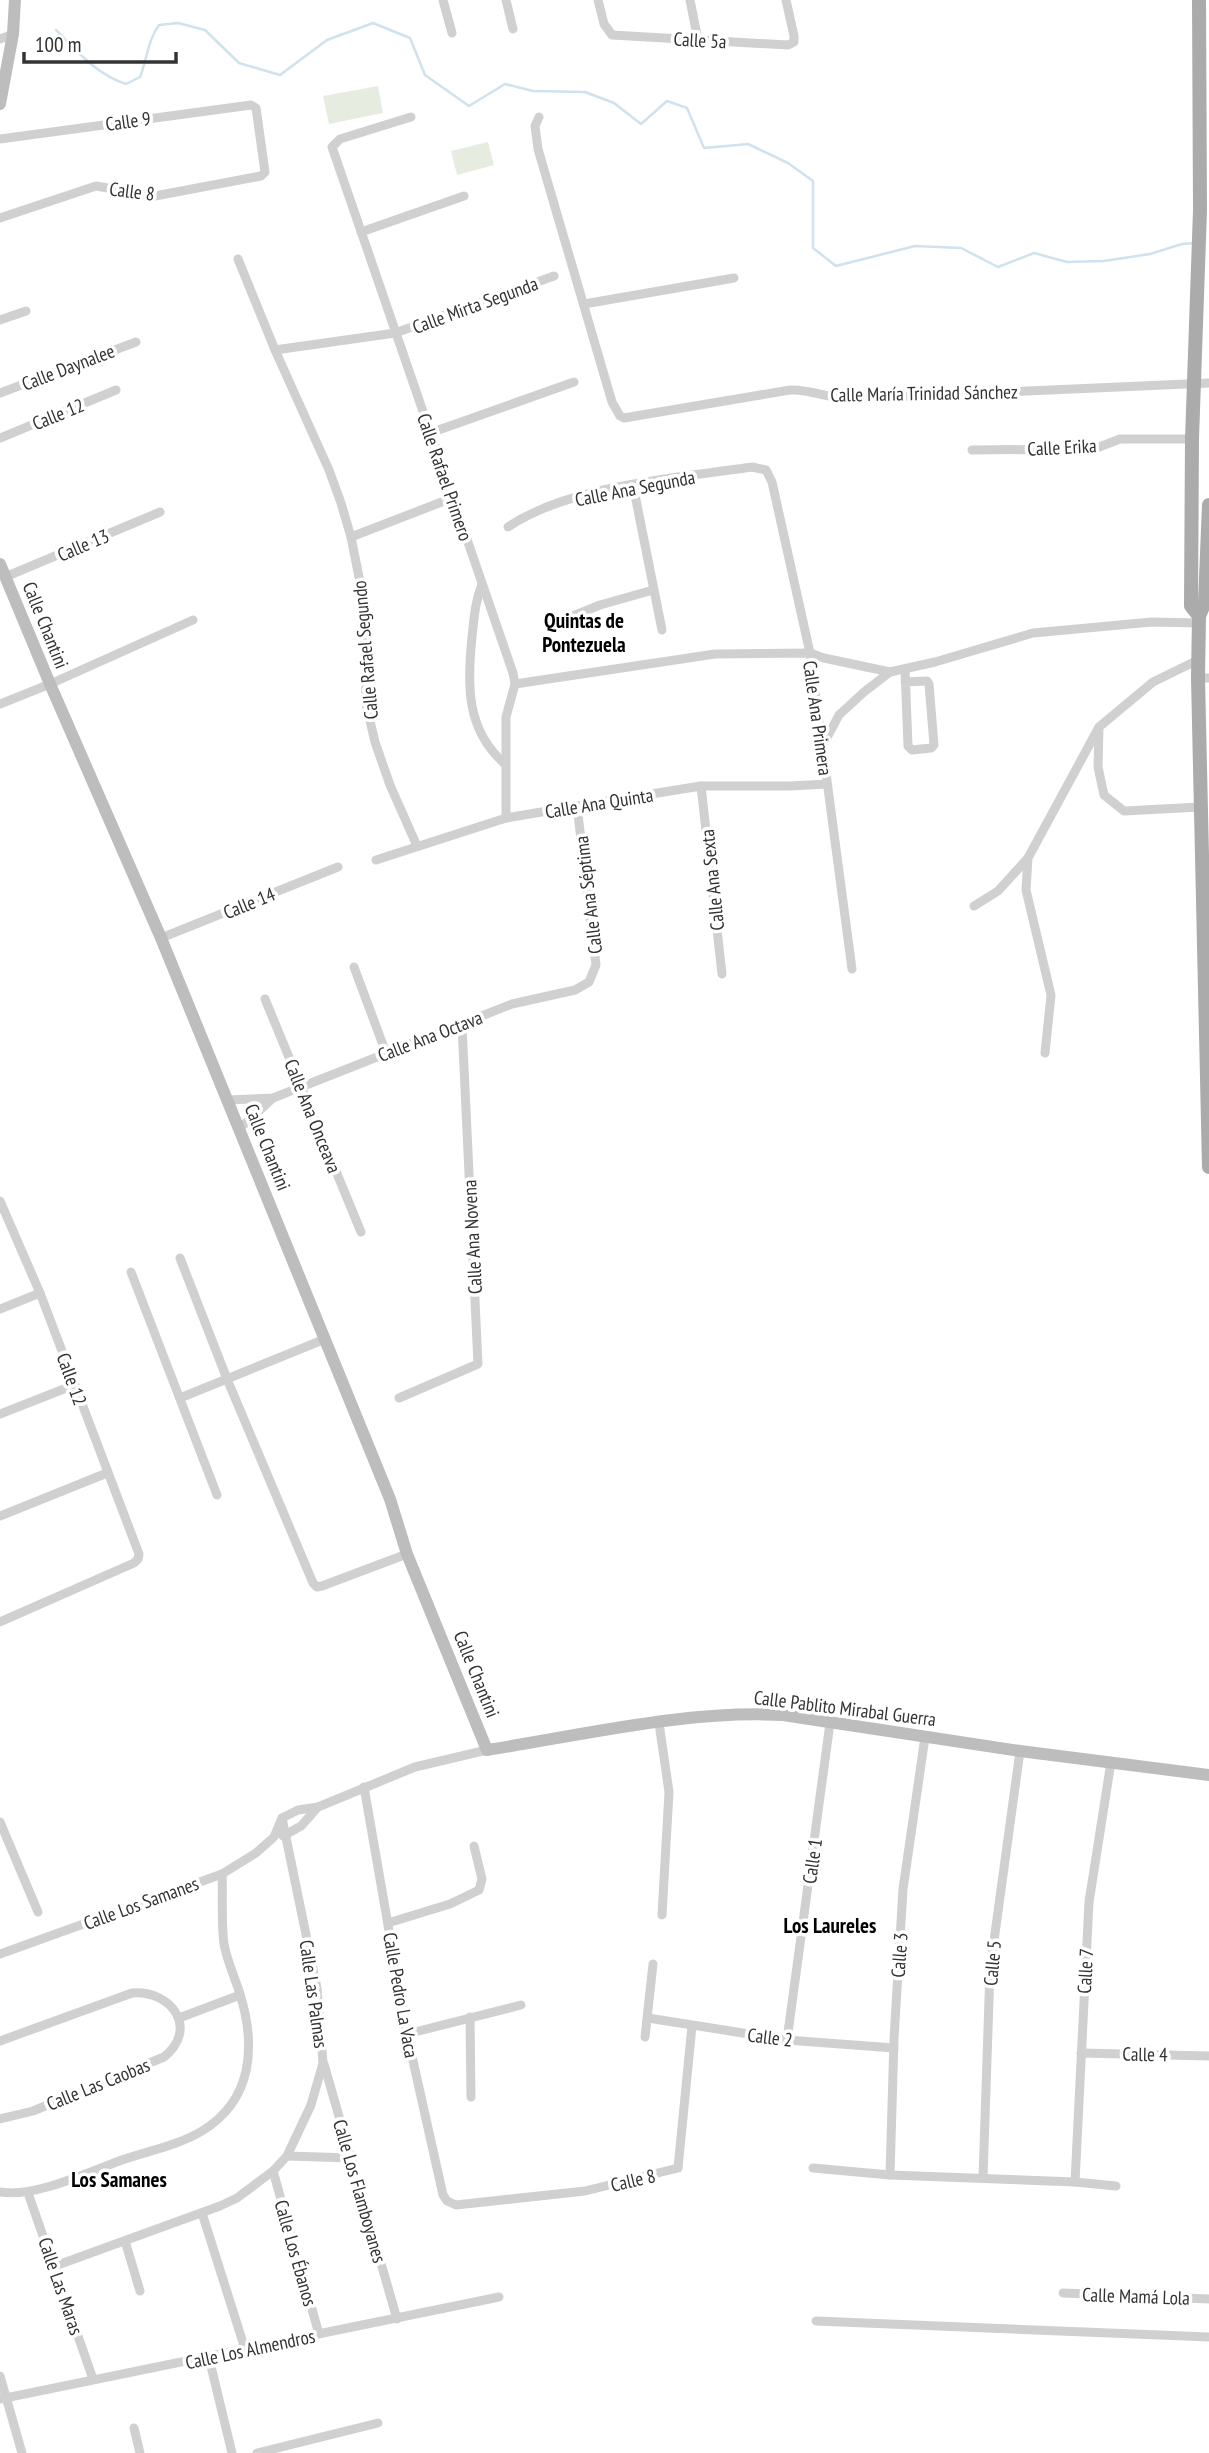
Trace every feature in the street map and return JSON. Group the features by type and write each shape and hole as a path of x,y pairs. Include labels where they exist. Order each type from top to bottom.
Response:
{"main road":[{"path":"1199,0 1200,210 1197,272 1202,383 1192,439 1191,606 1199,620"},
{"path":"1209,509 1208,562 1205,602 1199,620 1198,660 1204,678 1200,807 1209,1167"}],"street":[{"path":"0,104 13,34 15,0"},
{"path":"443,0 452,33"},
{"path":"506,0 513,29"},
{"name":"Calle 5a","path":"598,0 607,30 612,35 788,45 793,41 786,0"},
{"path":"690,0 698,40"},
{"path":"0,39 13,34"},
{"name":"Calle 9","path":"0,139 251,105 256,108 265,172"},
{"name":"Calle Rafael Primero","path":"411,117 340,139 332,147 515,684"},
{"name":"Calle María Trinidad Sánchez","path":"539,117 535,126 538,149 612,402 624,418 802,389 847,399 1202,383"},
{"name":"Calle 8","path":"0,218 96,187 155,196 261,176 265,172"},
{"path":"361,232 464,196"},
{"name":"Calle Rafael Segundo","path":"238,259 329,470 351,537 365,607 366,704 375,742 390,785 417,846"},
{"name":"Calle Mirta Segunda","path":"275,350 395,333 554,276"},
{"path":"584,304 734,278"},
{"path":"0,320 26,311"},
{"name":"Calle Daynalee","path":"0,393 136,342"},
{"path":"430,433 574,382"},
{"name":"Calle 12","path":"0,438 116,390"},
{"name":"Calle Erika","path":"972,450 1094,449 1120,439 1192,439"},
{"name":"Calle Ana Segunda","path":"508,527 521,517 562,502 633,485 752,467 766,470"},
{"name":"Calle Ana Primera","path":"766,470 772,482 810,653 852,969"},
{"path":"633,485 663,630"},
{"path":"351,537 452,498"},
{"name":"Calle 13","path":"5,577 160,512"},
{"name":"Calle Chantini","path":"0,564 228,1100 390,1499 407,1554 487,1750"},
{"path":"482,584 475,602 468,687 473,711 485,739 493,753 505,764"},
{"path":"548,626 600,605 653,590"},
{"path":"0,704 193,620"},
{"path":"506,818 506,717 515,684 715,654 810,653 890,672 935,662 1033,633 1199,620"},
{"path":"974,906 998,891 1028,858 1099,727 1153,682 1198,660"},
{"path":"905,669 905,682 909,749 932,747 929,684 927,681 905,682"},
{"path":"822,747 839,715 890,672"},
{"path":"1099,727 1098,767 1104,795 1124,811 1200,807"},
{"name":"Calle Ana Quinta","path":"376,860 506,818 577,806 701,786 827,784"},
{"name":"Calle Ana Sexta","path":"701,786 722,974"},
{"name":"Calle Ana Séptima","path":"577,806 596,965 589,982"},
{"path":"1028,858 1026,890 1051,995 1045,1053"},
{"name":"Calle 14","path":"161,939 338,867"},
{"path":"354,967 386,1053"},
{"name":"Calle Ana Octava","path":"228,1100 273,1098 512,1004 575,990 589,982"},
{"name":"Calle Ana Onceava","path":"265,999 361,1233"},
{"name":"Calle Ana Novena","path":"399,1398 478,1364 462,1025"},
{"name":"Calle Ana Octava","path":"239,1129 273,1098"},
{"name":"Calle 12","path":"0,1201 3,1219 40,1293 139,1554 138,1559 0,1622"},
{"path":"180,1258 226,1378 313,1583 317,1587 322,1586 407,1554"},
{"path":"131,1272 217,1495"},
{"path":"0,1309 40,1293"},
{"path":"180,1398 325,1339"},
{"path":"0,1414 74,1385"},
{"path":"0,1516 107,1473"},
{"name":"Calle Pablito Mirabal Guerra","path":"318,1807 415,1767 487,1750 659,1723 747,1713 783,1715 1020,1751 1209,1775"},
{"path":"659,1723 669,1792 662,1915"},
{"name":"Calle 1","path":"788,2040 830,1723"},
{"name":"Calle 3","path":"890,2175 903,1889 925,1737"},
{"name":"Calle 5","path":"984,2178 990,1970 1020,1751"},
{"name":"Calle 7","path":"1075,2182 1089,1902 1111,1762"},
{"name":"Calle Pedro La Vaca","path":"363,1787 407,2034 443,2194 447,2201"},
{"path":"282,1818 298,1810 318,1807"},
{"path":"286,1835 301,1826 318,1807"},
{"name":"Calle Las Palmas","path":"55,2266 237,2198 273,2172 287,2156 311,2105 323,2063 317,1988 282,1818"},
{"name":"Calle Los Samanes","path":"0,1954 222,1874 256,1853 274,1837 282,1818"},
{"path":"0,1822 38,1912"},
{"name":"Calle Los Samanes","path":"274,1837 286,1835"},
{"path":"388,1923 450,1905 479,1890 482,1879 474,1846"},
{"path":"0,2192 28,2193 187,2138 213,2123 229,2106 241,2088 248,2067 250,2043 247,2019 225,1945 222,1874"},
{"path":"645,2037 653,1964"},
{"path":"0,2041 132,1993 151,1993 169,2003 179,2018 240,1995"},
{"path":"407,2034 521,2005"},
{"path":"470,2017 471,2097"},
{"name":"Calle Las Caobas","path":"0,2119 33,2111 164,2057 173,2051 178,2041 181,2030 179,2018"},
{"name":"Calle 2","path":"648,2018 788,2040 894,2048"},
{"name":"Calle 8","path":"447,2201 456,2205 585,2192 678,2168 692,2026"},
{"name":"Calle 4","path":"1081,2053 1209,2056"},
{"name":"Calle Los Flamboyanes","path":"323,2063 397,2319"},
{"path":"287,2156 351,2158"},
{"path":"813,2168 890,2175 1116,2186"},
{"name":"Calle Los Ébanos","path":"273,2172 319,2334"},
{"name":"Calle Las Maras","path":"28,2193 93,2379"},
{"path":"202,2213 245,2349"},
{"path":"125,2241 140,2291"},
{"name":"Calle Mamá Lola","path":"1063,2293 1209,2299"},
{"name":"Calle Los Almendros","path":"2,2399 499,2297"},
{"path":"816,2321 1209,2337"},
{"path":"209,2358 232,2453"},
{"path":"0,2376 2,2399 22,2453"},
{"path":"257,2453 378,2423"},
{"path":"134,2428 141,2453"}],"shaded area":[{"path":"378,86 383,113 329,124 323,96"},
{"path":"488,142 494,165 457,175 451,151"}],"waterway":[{"path":"56,30 96,68 126,84 140,77 150,43 159,25 178,23 205,30 239,63 280,75 327,40 373,23 410,38 425,75 469,106 505,84 533,91 585,92 614,103 641,124 667,101 687,108 704,148 748,144 788,163 813,181 813,248 836,266 915,246 961,248 998,267 1034,253 1067,262 1104,261 1195,243"}],"district":[{"name":"Quintas de Pontezuela","path":"584,633"},
{"name":"Los Laureles","path":"830,1926"},
{"name":"Los Samanes","path":"119,2180"}]}
